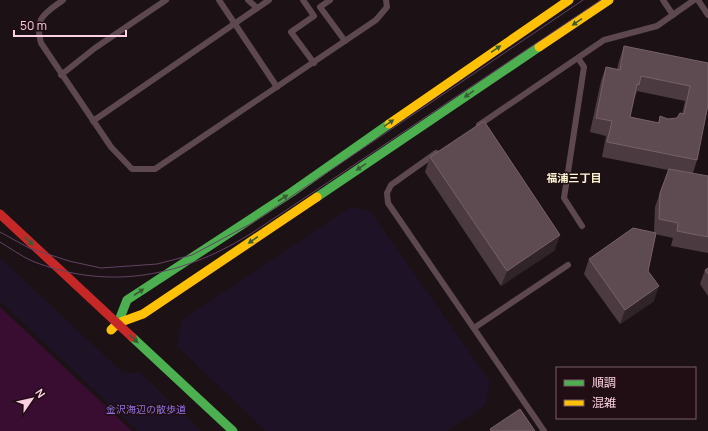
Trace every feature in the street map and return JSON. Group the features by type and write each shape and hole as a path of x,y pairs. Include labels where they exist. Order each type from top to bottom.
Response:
{"street":[{"path":"115,327 127,300 292,192 444,85 569,0"},
{"path":"115,327 143,314 609,0"},
{"path":"0,214 115,327 190,404"},
{"path":"53,276 115,327 233,431"}],"lane":[{"path":"63,0 42,16 38,30 41,43 61,75 111,147 132,169 154,169 376,20 387,7 386,0"},
{"path":"61,75 95,48 166,0"},
{"path":"219,0 277,87"},
{"path":"248,0 257,8"},
{"path":"93,121 235,25 269,0"},
{"path":"303,0 314,16 291,32 314,62"},
{"path":"330,0 320,6 345,41"},
{"path":"663,0 673,15"},
{"path":"473,128 604,40 657,26 694,0"},
{"path":"698,0 708,15"},
{"path":"578,58 584,67 564,198 582,226"},
{"path":"440,150 395,181 388,189 387,198 391,207 544,431"},
{"path":"474,328 568,265"}],"green space":[{"path":"351,207 371,212 490,382 485,405 447,431 266,431 177,346 182,320"},
{"name":"金沢海辺の散歩道","path":"0,258 124,374 139,372 201,431 138,431 0,301"}],"shaded area":[{"path":"0,307 132,431 0,431"}],"building":[{"path":"624,46 708,63 708,105 697,160 607,142 612,121 596,118 606,67 620,70","holes":["641,76 690,86 684,114 680,113 677,118 668,119 660,116 659,123 630,117 637,84 639,85"]},
{"path":"484,121 560,235 507,271 430,157"},
{"path":"669,169 708,176 708,237 677,231 678,223 659,219 660,193"},
{"path":"633,228 656,233 648,271 659,286 625,310 589,259"},
{"path":"520,409 535,431 491,431 490,429"}],"tram line":[{"path":"0,232 29,248 69,261 101,268 157,264 192,255 252,223 583,0"},
{"path":"0,242 32,261 61,270 90,276 119,277 147,274 175,268 202,259 255,231 601,0"}],"traffic: fast":[{"path":"317,197 539,47"},
{"path":"118,323 127,300 292,192 389,124"},
{"path":"132,337 233,431"}],"traffic: slow":[{"path":"389,124 569,0"},
{"path":"539,47 609,0"},
{"path":"111,330 118,323 143,314 317,197"}],"traffic: jam":[{"path":"0,214 132,337"}],"district":[{"name":"福浦三丁目","path":"574,177"}]}
